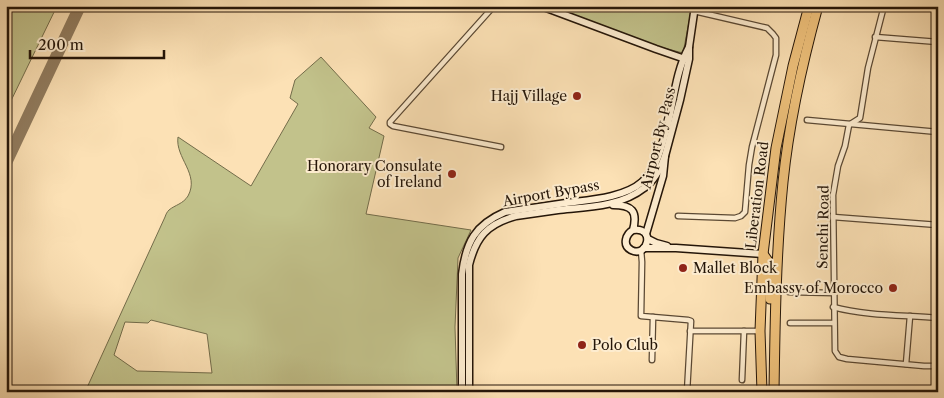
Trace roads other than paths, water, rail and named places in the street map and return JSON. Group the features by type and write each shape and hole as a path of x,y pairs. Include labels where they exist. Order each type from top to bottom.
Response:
{"highway":[{"name":"Liberation Road","path":"762,392 760,331 763,254 776,148 793,66 810,6"},
{"name":"Liberation Road","path":"774,392 776,284 783,182 792,120 818,6"},
{"path":"763,254 769,263 770,298 775,318"}],"main road":[{"path":"541,6 686,59"},
{"name":"Airport By-Pass","path":"647,237 663,176 662,154 668,124 686,59 695,9"},
{"name":"Airport Bypass","path":"470,392 469,265 478,240 489,228 504,219 522,215 607,205 624,199 645,188 657,174 662,154"},
{"name":"Airport Bypass","path":"462,392 462,274 468,247 477,231 491,219 506,212 603,197 630,190 648,176 662,154"},
{"path":"607,205 622,205 630,208 635,214 633,230"},
{"path":"676,248 656,243 640,230 633,230 626,237 628,247 636,251 676,248 763,254"},
{"path":"643,249 646,246 647,237"}],"street":[{"path":"494,6 390,124 392,126 501,147"},
{"name":"Senchi Road","path":"884,6 868,68 860,118 849,125 845,146 836,174 833,195 834,351 839,357 847,359 938,366"},
{"path":"678,216 735,218 745,212 752,147 776,55 776,38 767,28 695,9"},
{"path":"875,37 938,42"},
{"path":"806,120 938,132"},
{"path":"833,217 938,225"},
{"path":"643,249 640,315 642,317 690,320 687,392"},
{"path":"789,292 834,293"},
{"path":"834,307 863,313 938,318"},
{"path":"906,364 910,316"},
{"path":"652,360 653,317"},
{"path":"790,322 834,323"},
{"path":"690,331 760,331"},
{"path":"742,380 744,331"}],"place":[{"name":"Hajj Village","path":"577,96"},
{"name":"Honorary Consulate of Ireland","path":"452,174"},
{"name":"Mallet Block","path":"683,268"},
{"name":"Embassy of Morocco","path":"893,288"},
{"name":"Polo Club","path":"582,345"}]}
